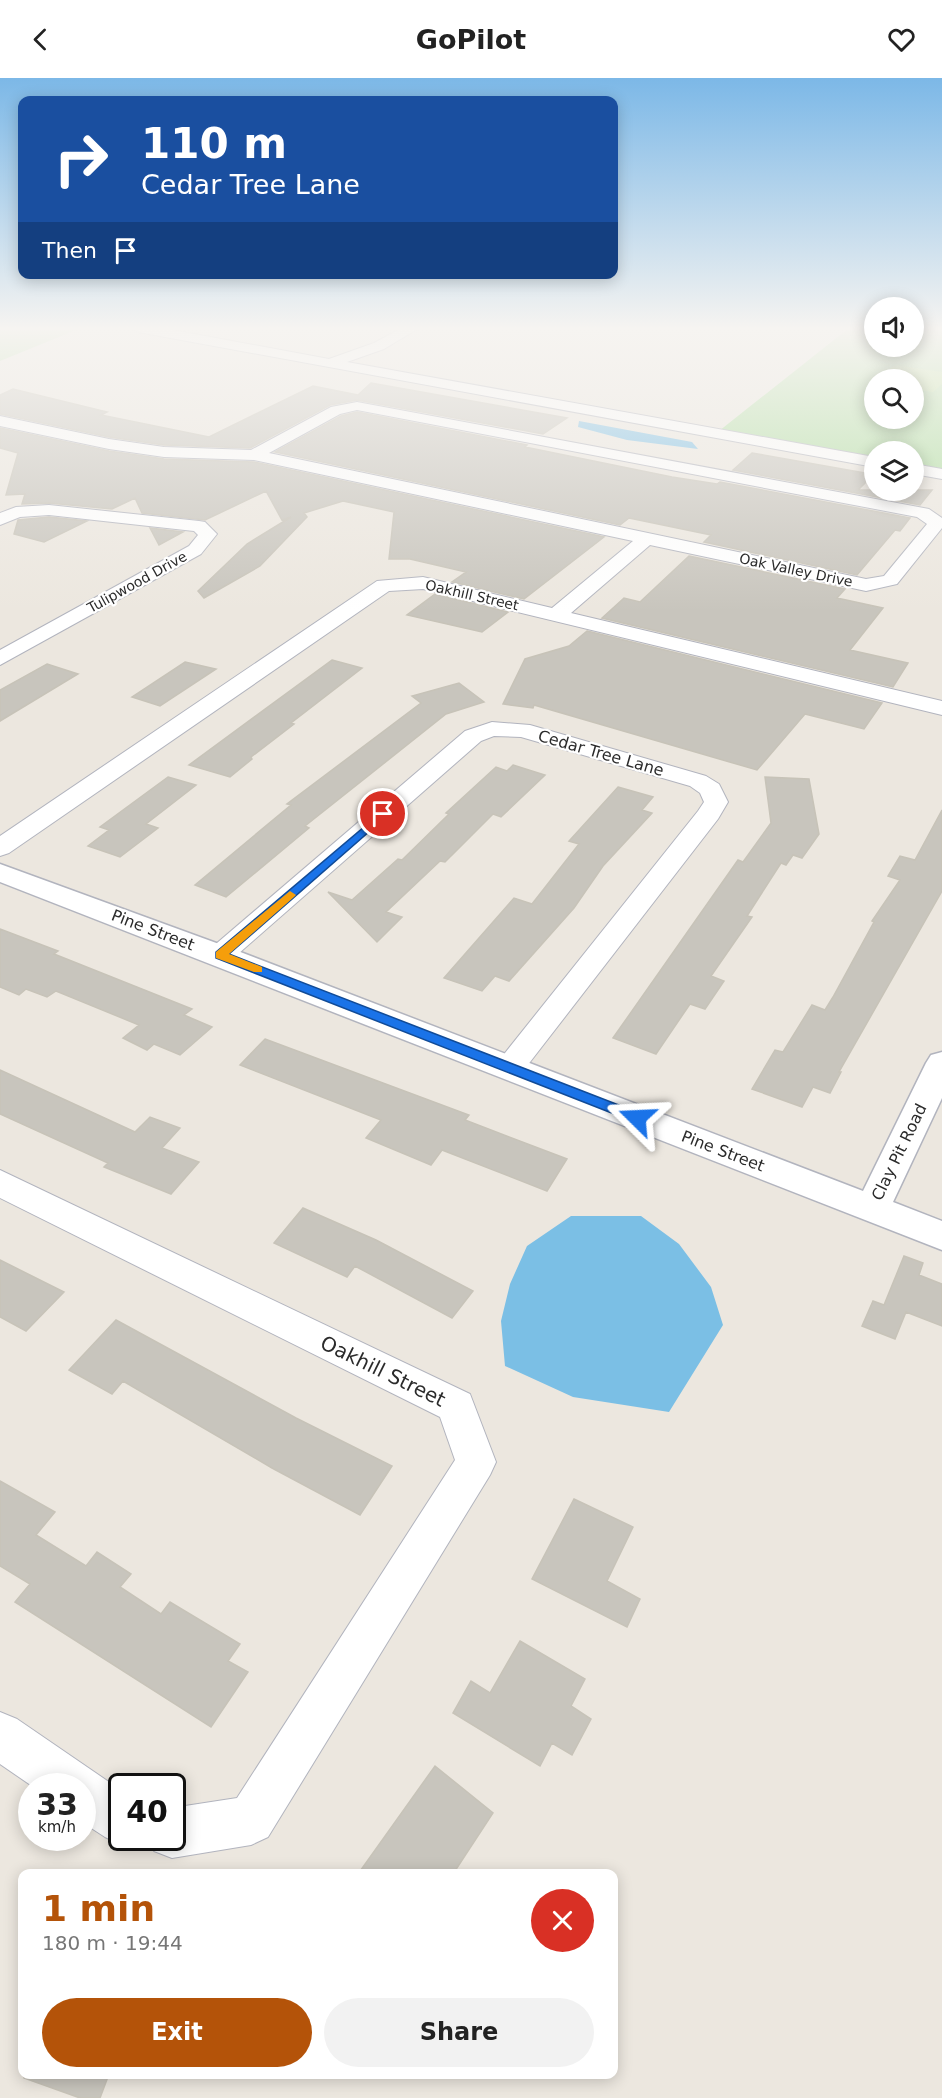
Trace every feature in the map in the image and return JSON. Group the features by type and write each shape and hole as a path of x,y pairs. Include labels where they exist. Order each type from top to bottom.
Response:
{"street":[{"name":"Oak Valley Drive","path":"7,422 109,444 164,452 254,455 866,585 890,580 937,523 923,513 443,422"},
{"name":"Oak Valley Drive","path":"254,455 314,422"},
{"path":"656,422 864,460"},
{"path":"924,471 942,474"},
{"name":"Tulipwood Drive","path":"0,520 16,512 49,510 199,526 208,534 195,550 0,659"},
{"path":"556,615 646,538"},
{"name":"Oakhill Street","path":"0,848 384,585 423,583 942,708"},
{"name":"Cedar Tree Lane","path":"220,955 473,736 492,729 522,730 698,781 710,789 716,802 709,814 509,1068"},
{"name":"Pine Street","path":"0,872 220,955 942,1236"},
{"name":"Clay Pit Road","path":"872,1209 938,1080"},
{"name":"Oakhill Street","path":"0,1183 456,1406 476,1462 251,1820 186,1831"},
{"path":"0,1736 54,1773"}],"green space":[{"path":"730,422 864,422 864,429 924,429 924,422 942,422 942,470 924,467 924,441 864,441 864,456 719,431"}],"water":[{"path":"579,422 586,422 692,442 698,449 627,440 578,427"},
{"path":"571,1216 641,1216 679,1244 711,1287 723,1325 669,1412 573,1397 505,1366 501,1321 510,1284 527,1246"}],"building":[{"path":"39,422 137,422 209,437 239,422 298,422 250,448 164,445 109,437"},
{"path":"330,422 410,422 672,477 717,484 720,482 910,518 900,531 895,530 857,575 704,542 711,535 629,518 620,525 275,452"},
{"path":"479,422 561,422 543,434"},
{"path":"0,428 109,451 164,459 254,462 604,537 524,599 452,582 466,572 410,559 389,559 394,512 343,501 304,513 307,517 260,566 204,598 198,591 247,544 291,517 282,520 266,491 205,520 142,513 135,498 112,509 49,503 22,504 25,494 6,495 18,453 0,448"},
{"path":"752,453 864,473 862,476 864,476 864,484 858,490 864,490 864,495 733,470"},
{"path":"924,490 932,490 924,500"},
{"path":"899,501 923,501 920,505"},
{"path":"49,517 87,521 44,542 14,534 18,520"},
{"path":"150,528 183,532 159,545"},
{"path":"689,556 845,589 837,598 883,608 850,650 908,663 893,687 602,618 624,598 640,602"},
{"path":"435,594 508,612 482,632 407,615"},
{"path":"587,631 882,703 864,729 805,714 757,770 534,705 533,708 503,704 525,659 569,646"},
{"path":"332,660 362,668 291,723 294,724 251,757 252,759 230,777 189,765"},
{"path":"185,662 216,669 160,706 132,697"},
{"path":"47,664 78,674 0,721 0,690"},
{"path":"459,683 484,702 446,714 305,826 309,828 226,897 195,885 291,805 287,804 421,703 412,696"},
{"path":"513,765 545,775 501,817 493,814 445,862 440,861 386,912 402,917 377,942 328,892 352,900 398,859 402,860 449,814 446,813 496,767 507,771"},
{"path":"168,777 196,785 146,824 158,828 120,857 88,846 109,830 100,827"},
{"path":"765,777 809,779 819,834 802,858 793,855 786,865 781,863 747,916 752,917 711,976 724,981 705,1009 690,1004 656,1054 613,1038 738,860 743,862 771,823"},
{"path":"618,787 653,797 642,810 652,813 603,866 574,908 509,981 495,976 482,991 444,978 514,898 532,904 579,844 569,841"},
{"path":"942,810 942,891 839,1072 841,1072 830,1093 813,1087 802,1107 752,1089 775,1050 783,1052 812,1005 825,1010 874,922 872,921 900,880 888,876 900,856 915,860"},
{"path":"0,929 58,951 54,954 192,1009 184,1015 212,1027 180,1055 154,1044 147,1050 123,1038 139,1025 56,991 47,997 26,989 19,995 0,987"},
{"path":"265,1039 469,1115 465,1120 567,1159 547,1191 442,1150 431,1165 366,1138 381,1120 240,1065"},
{"path":"0,1070 135,1132 150,1117 180,1128 162,1148 199,1162 171,1194 104,1167 108,1163 0,1114"},
{"path":"303,1208 376,1240 473,1291 452,1318 355,1266 347,1277 274,1243"},
{"path":"904,1256 923,1263 919,1275 942,1284 942,1326 906,1312 895,1339 862,1326 873,1301 884,1305"},
{"path":"0,1260 64,1292 26,1331 0,1317"},
{"path":"116,1320 296,1418 392,1466 360,1515 272,1468 123,1381 112,1394 69,1370"},
{"path":"0,1481 55,1512 36,1535 86,1566 97,1552 131,1574 120,1587 161,1614 170,1602 240,1644 228,1661 248,1672 211,1727 15,1602 30,1584 0,1566"},
{"path":"574,1499 633,1527 607,1581 640,1599 627,1627 532,1579"},
{"path":"520,1641 585,1679 571,1706 591,1719 572,1755 552,1743 540,1766 453,1713 471,1681 490,1693"},
{"path":"435,1766 493,1813 456,1869 362,1869"},
{"path":"27,2079 107,2079 100,2098 80,2098"}],"slow traffic":[{"path":"258,970 220,955 290,895"}],"route":[{"path":"383,814 220,955 637,1118"}]}
